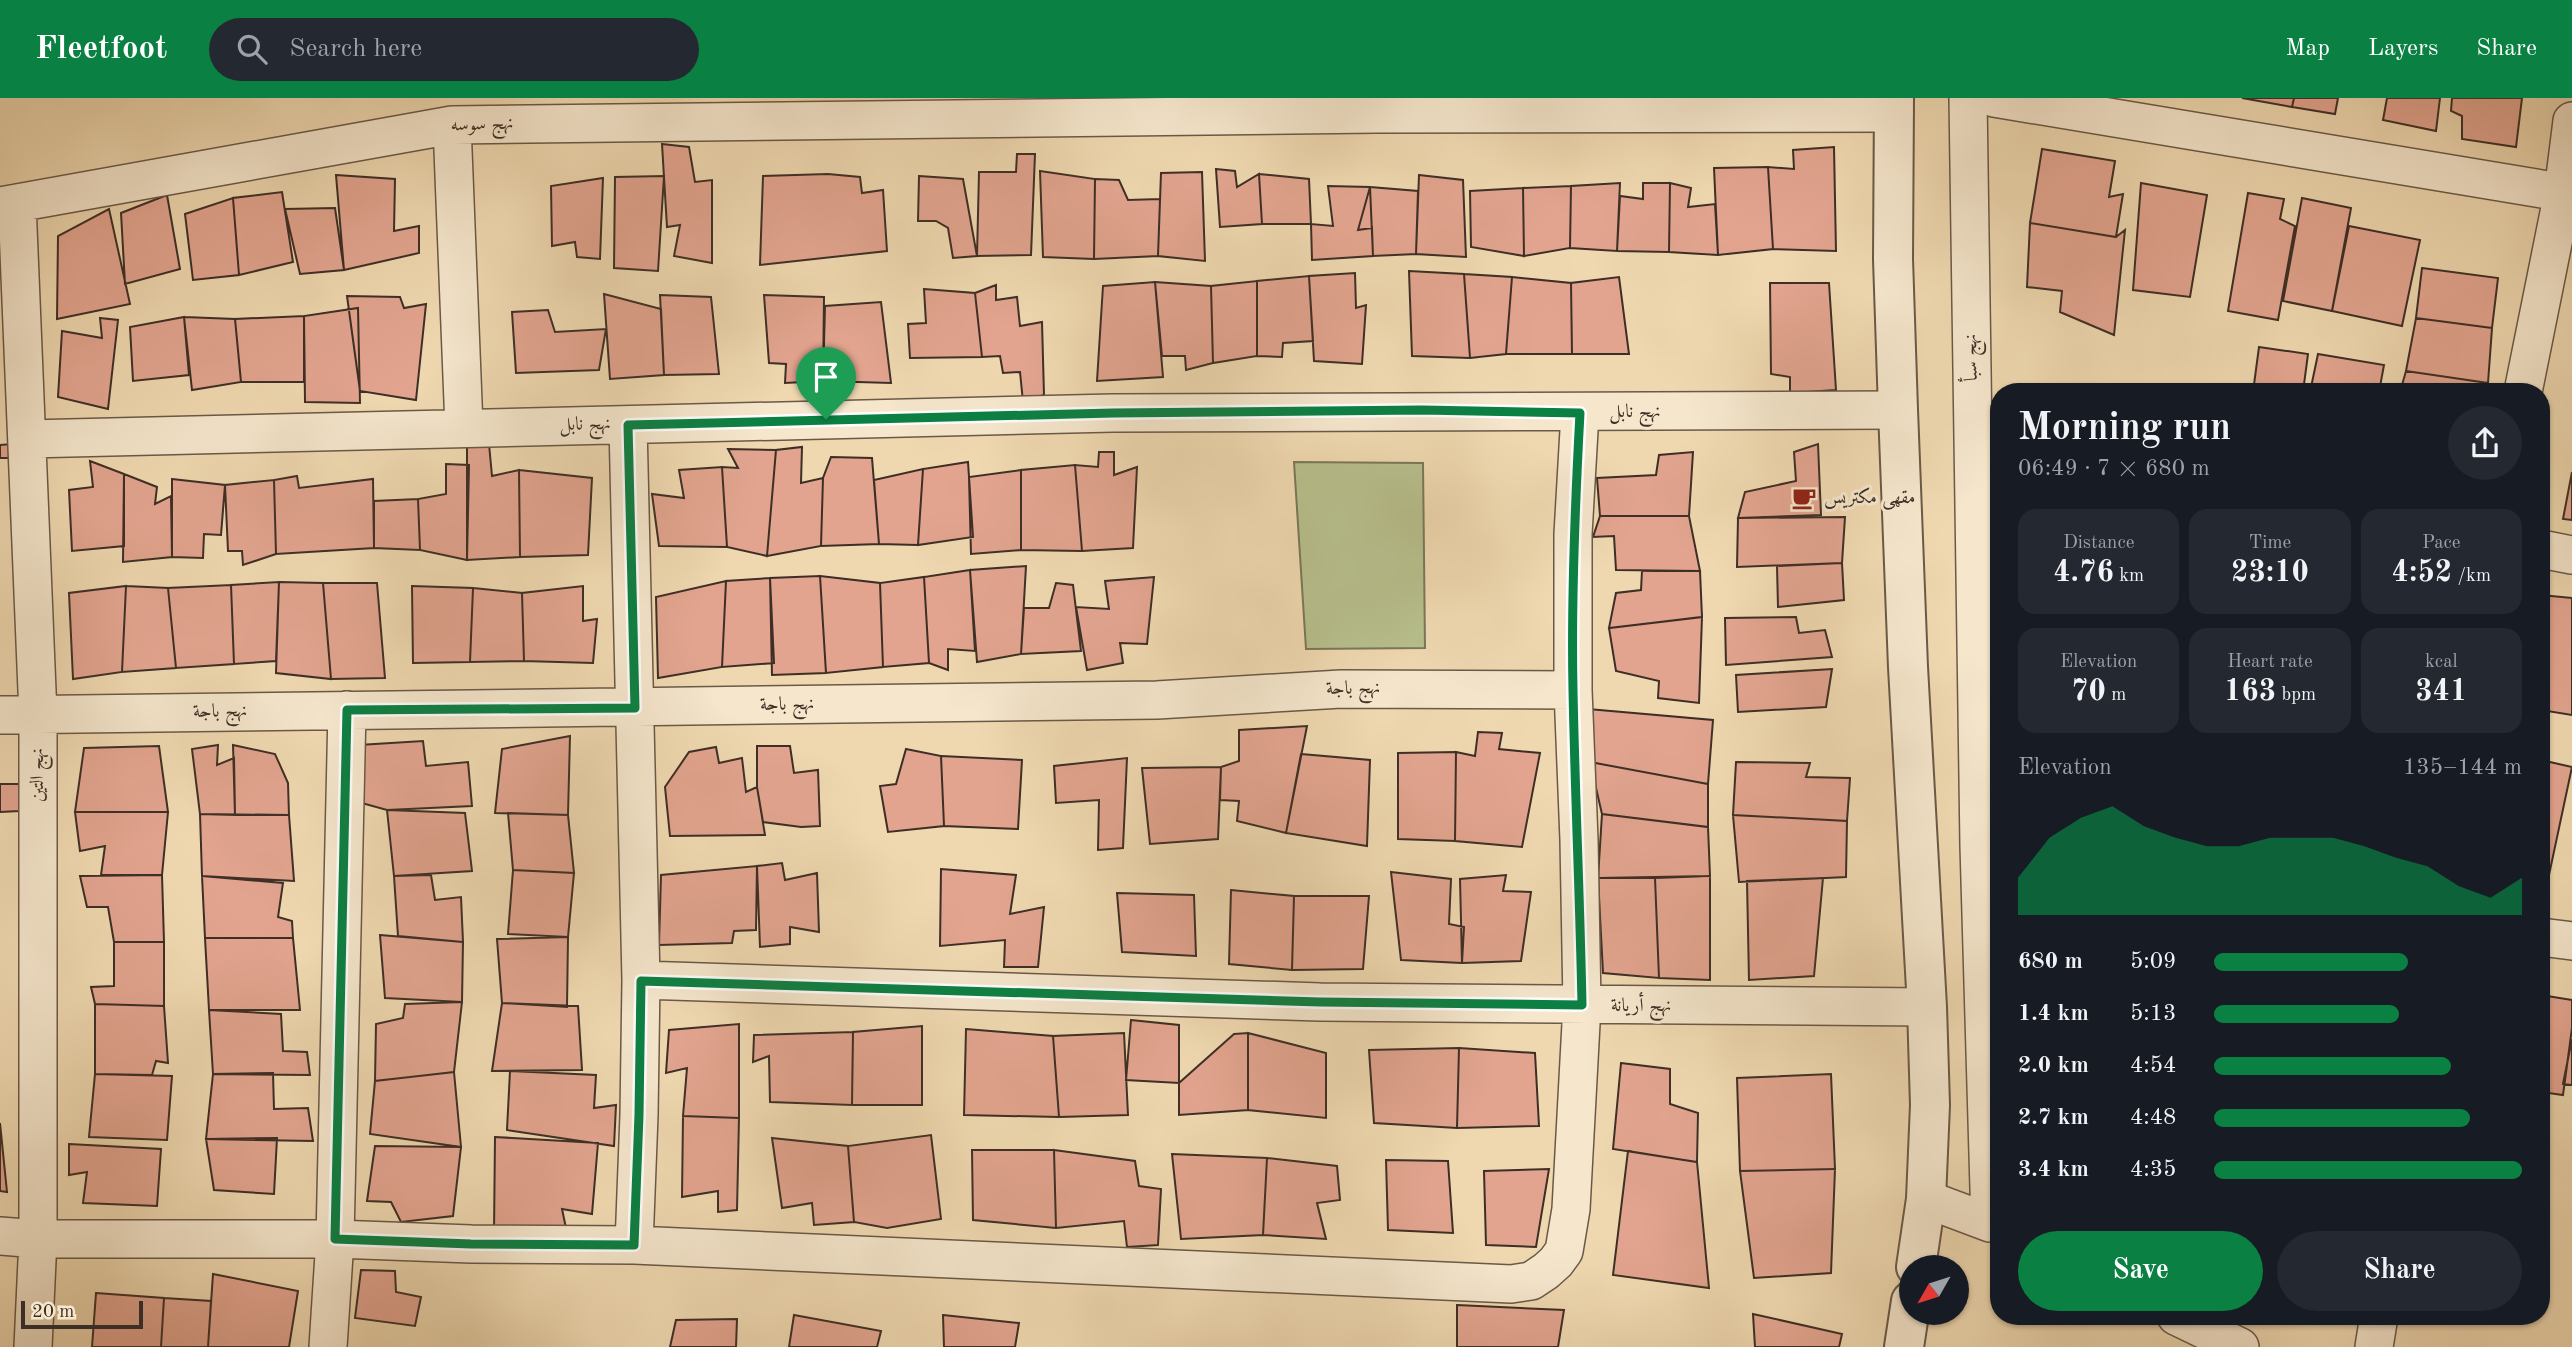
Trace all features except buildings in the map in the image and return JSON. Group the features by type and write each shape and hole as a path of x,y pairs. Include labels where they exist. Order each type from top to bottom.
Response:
{"street":[{"name":"نهج سبأ","path":"1968,98 1986,466 1979,846 1990,1124"},
{"path":"1994,98 2567,193"},
{"path":"1894,105 1898,410 1930,1105 1926,1199 1918,1255"},
{"name":"نهج سوسه","path":"8,205 452,125 1894,105"},
{"path":"2525,383 2567,193 2572,121"},
{"path":"452,125 464,427"},
{"name":"نهج التين","path":"8,205 28,439 38,715 37,1239 33,1347"},
{"name":"نهج نابل","path":"28,439 1126,413 1898,410"},
{"path":"0,1236 37,1239 335,1239 471,1244 634,1245 1511,1284 1531,1281 1556,1262 1563,1251 1571,1209 1582,1005 1573,690 1573,534 1580,413"},
{"path":"628,425 641,981 634,1245"},
{"path":"2550,551 2572,555"},
{"name":"نهج باجة","path":"0,715 1157,700 1341,689 1573,690"},
{"path":"328,1347 335,1239 347,710"},
{"path":"2550,938 2572,942"},
{"name":"نهج أريانة","path":"641,981 1320,1002 1927,1007"},
{"name":"نهج سبأ","path":"1926,1199 1990,1223"},
{"path":"1904,1347 1907,1325"},
{"path":"2195,1325 2240,1347"},
{"path":"2374,1347 2378,1325"}],"green space":[{"path":"1294,462 1423,463 1425,648 1306,649"}],"place":[{"name":"مقهى مكتريس","path":"1804,498"}],"route":[{"path":"1422,410 1580,413 1573,534 1573,690 1582,1005 1320,1002 641,981 634,1245 471,1244 335,1239 347,710 635,708 628,425 826,419 1422,410"}]}
